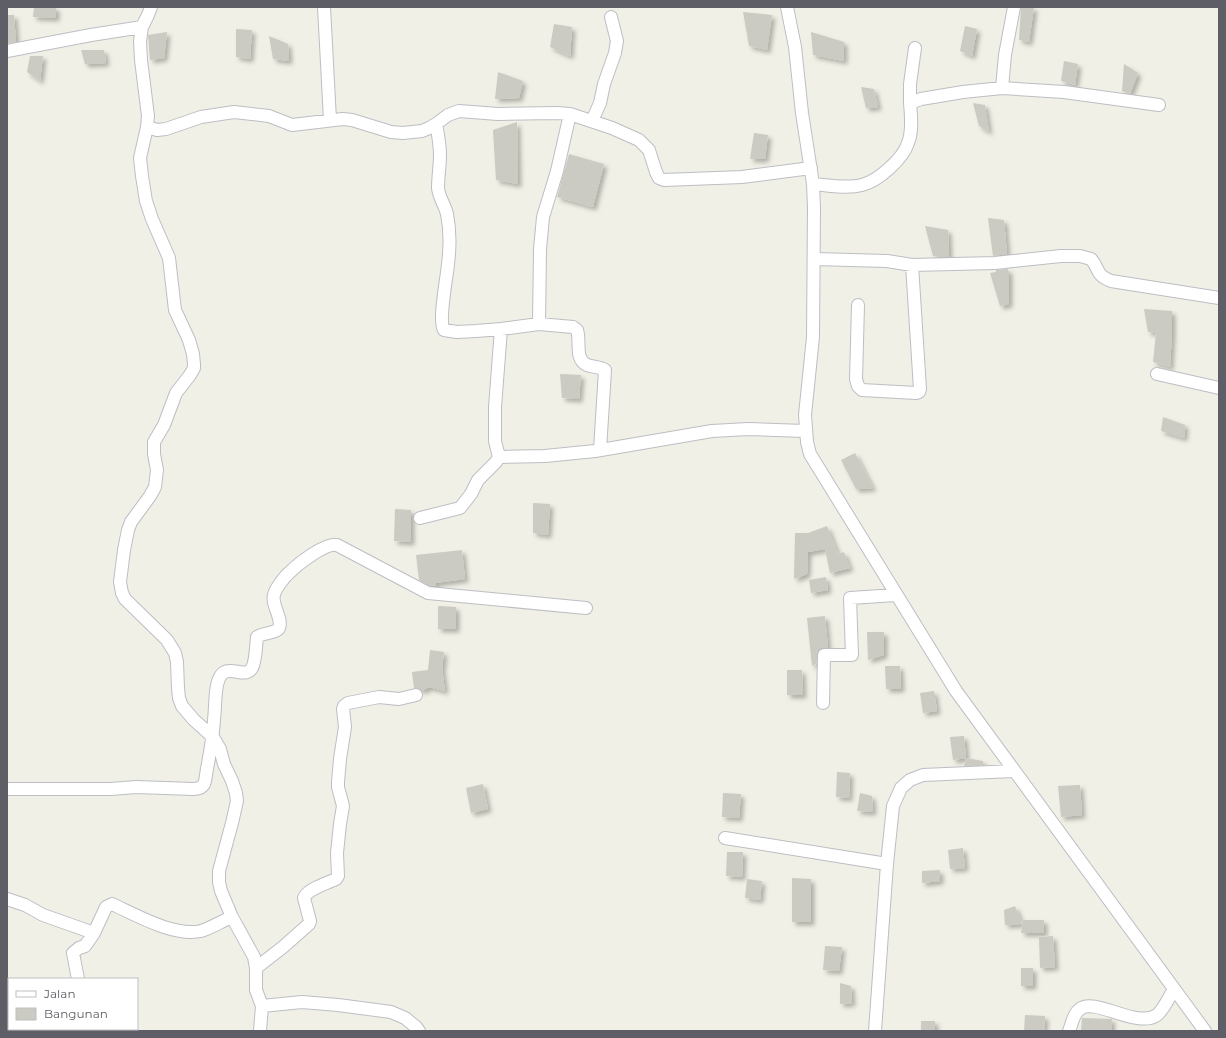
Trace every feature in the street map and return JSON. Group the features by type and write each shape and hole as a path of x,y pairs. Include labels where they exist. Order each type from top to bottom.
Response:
{"street":[{"path":"151,7 142,27 140,41 148,116 140,158 142,176 146,201 169,258 175,310 189,340 194,364 192,371 176,393 164,425 154,442 154,454 157,470 154,487 150,496 130,526 124,550 120,582 125,600 167,640 172,647 177,662 179,698 182,706 212,737 220,749 224,764 232,780 237,796 232,823 219,871 219,882 221,891 232,917 254,957 256,968 256,990 262,1006 260,1031"},
{"path":"324,7 330,120"},
{"path":"787,7 795,47 814,208 813,337 805,415 806,442 812,458 956,691 1205,1031"},
{"path":"1002,88 1007,44 1014,7"},
{"path":"592,121 600,103 604,84 615,53 617,41 611,17"},
{"path":"7,51 142,27"},
{"path":"812,184 861,185 876,178 901,155 908,144 911,124 910,84 915,48"},
{"path":"910,103 921,99 963,92 1002,88 1064,92 1159,105"},
{"path":"147,127 157,130 166,129 201,117 234,112 269,116 292,124 343,119 352,120 391,132 413,132 422,131 436,124 448,115 458,111 498,114 557,113 570,114 592,121 639,140 649,150 659,178 664,180 742,177 810,168"},
{"path":"539,324 540,249 543,218 557,171 570,114"},
{"path":"436,124 440,156 438,188 439,194 445,206 449,228 448,263 443,300 442,327 444,330 458,332 501,329 539,324 573,327 578,330 580,359 583,363 605,370 600,450"},
{"path":"814,259 887,261 912,265 995,263 1061,256 1080,256 1091,259 1100,275 1111,281 1219,298"},
{"path":"858,305 856,379 858,386 862,390 919,392 912,265"},
{"path":"420,518 459,510 471,494 478,480 499,457 495,441 495,407 501,329"},
{"path":"1157,374 1219,388"},
{"path":"499,457 545,456 600,450 712,431 748,429 805,431"},
{"path":"7,789 111,789 136,787 193,790 200,788 204,784 212,737 218,679 223,673 229,670 240,673 248,672 252,668 257,637 261,634 277,630 279,628 273,601 274,594 282,581 289,572 308,558 321,549 332,545 337,546 428,593 586,608"},
{"path":"823,703 824,656 852,655 850,598 896,595"},
{"path":"256,968 309,924 310,921 304,898 305,895 311,890 336,879 338,876 337,853 343,806 338,784 345,728 344,706 348,703 379,698 399,699 416,695"},
{"path":"875,1031 887,864 893,806 901,788 910,780 923,775 1014,771"},
{"path":"725,838 887,864"},
{"path":"7,899 25,905 43,915 94,933"},
{"path":"78,978 73,953 79,948 85,946 94,933 106,907 112,904 161,926 182,931 192,932 204,930 232,917"},
{"path":"1069,1031 1075,1015 1080,1009 1089,1006 1134,1018 1146,1018 1156,1015 1174,989"},
{"path":"262,1006 302,1002 391,1012 405,1018 419,1031"}],"building":[{"path":"34,7 56,7 56,18 33,17"},
{"path":"1021,7 1034,7 1029,42 1019,40"},
{"path":"743,12 772,15 767,50 749,46"},
{"path":"7,15 14,15 16,42 7,43"},
{"path":"554,24 572,27 570,56 550,47"},
{"path":"965,26 977,29 972,56 960,51"},
{"path":"236,29 252,30 250,59 236,57"},
{"path":"167,32 164,58 150,60 148,35"},
{"path":"811,32 844,42 844,61 813,55"},
{"path":"269,36 288,44 289,61 273,59"},
{"path":"81,50 104,50 106,63 85,64"},
{"path":"30,56 43,56 40,81 27,72"},
{"path":"1064,61 1078,64 1075,85 1061,81"},
{"path":"1124,64 1138,73 1130,94 1122,91"},
{"path":"498,72 523,81 519,98 495,99"},
{"path":"861,87 874,89 878,107 866,108"},
{"path":"973,103 985,105 989,132 979,126"},
{"path":"517,122 518,184 496,180 493,130"},
{"path":"754,133 768,135 765,159 750,159"},
{"path":"569,154 604,164 593,207 557,197"},
{"path":"988,218 1004,220 1007,254 993,256"},
{"path":"925,226 948,230 949,257 933,256"},
{"path":"1008,269 1009,304 1000,306 990,273 996,272 996,270"},
{"path":"1144,309 1172,311 1170,367 1153,362 1156,333 1148,332"},
{"path":"560,374 581,375 579,399 562,398"},
{"path":"1163,417 1185,425 1184,438 1161,431"},
{"path":"855,453 873,488 856,489 841,460"},
{"path":"533,503 550,504 548,535 533,533"},
{"path":"395,509 411,510 411,542 394,541"},
{"path":"827,526 838,554 844,552 850,568 830,573 825,549 808,552 807,574 794,579 795,533 808,533"},
{"path":"462,550 465,579 435,583 436,586 430,586 419,580 416,555"},
{"path":"826,577 828,590 811,593 809,580"},
{"path":"438,606 456,607 456,629 438,629"},
{"path":"825,616 828,648 821,648 818,651 816,664 812,666 807,618"},
{"path":"867,632 884,632 884,655 868,660"},
{"path":"430,650 444,652 442,669 445,691 429,687 422,691 419,688 414,688 412,672 428,670"},
{"path":"885,666 900,666 901,689 886,689"},
{"path":"787,670 802,670 803,695 787,695"},
{"path":"934,691 937,711 923,713 920,693"},
{"path":"964,736 966,758 953,760 950,737"},
{"path":"966,758 983,761 983,765 964,766"},
{"path":"837,772 850,773 849,798 836,797"},
{"path":"483,784 488,809 471,813 466,788"},
{"path":"1080,785 1082,815 1061,817 1058,786"},
{"path":"723,793 741,794 739,818 722,817"},
{"path":"860,793 872,796 873,812 857,811"},
{"path":"963,848 965,868 950,869 948,850"},
{"path":"727,852 743,852 742,877 726,876"},
{"path":"940,870 940,881 922,883 922,871"},
{"path":"792,878 811,879 811,922 792,922"},
{"path":"747,879 762,881 760,900 745,898"},
{"path":"1015,906 1022,924 1005,925 1004,910"},
{"path":"1023,920 1044,920 1044,933 1021,933"},
{"path":"1053,936 1055,967 1040,968 1039,937"},
{"path":"825,946 842,947 839,971 823,970"},
{"path":"1021,968 1033,968 1033,986 1021,986"},
{"path":"840,983 851,986 852,1003 840,1004"},
{"path":"1025,1015 1045,1016 1044,1031 1024,1031"},
{"path":"1082,1018 1112,1019 1111,1031 1081,1031"},
{"path":"921,1021 935,1021 935,1031 921,1031"}]}
